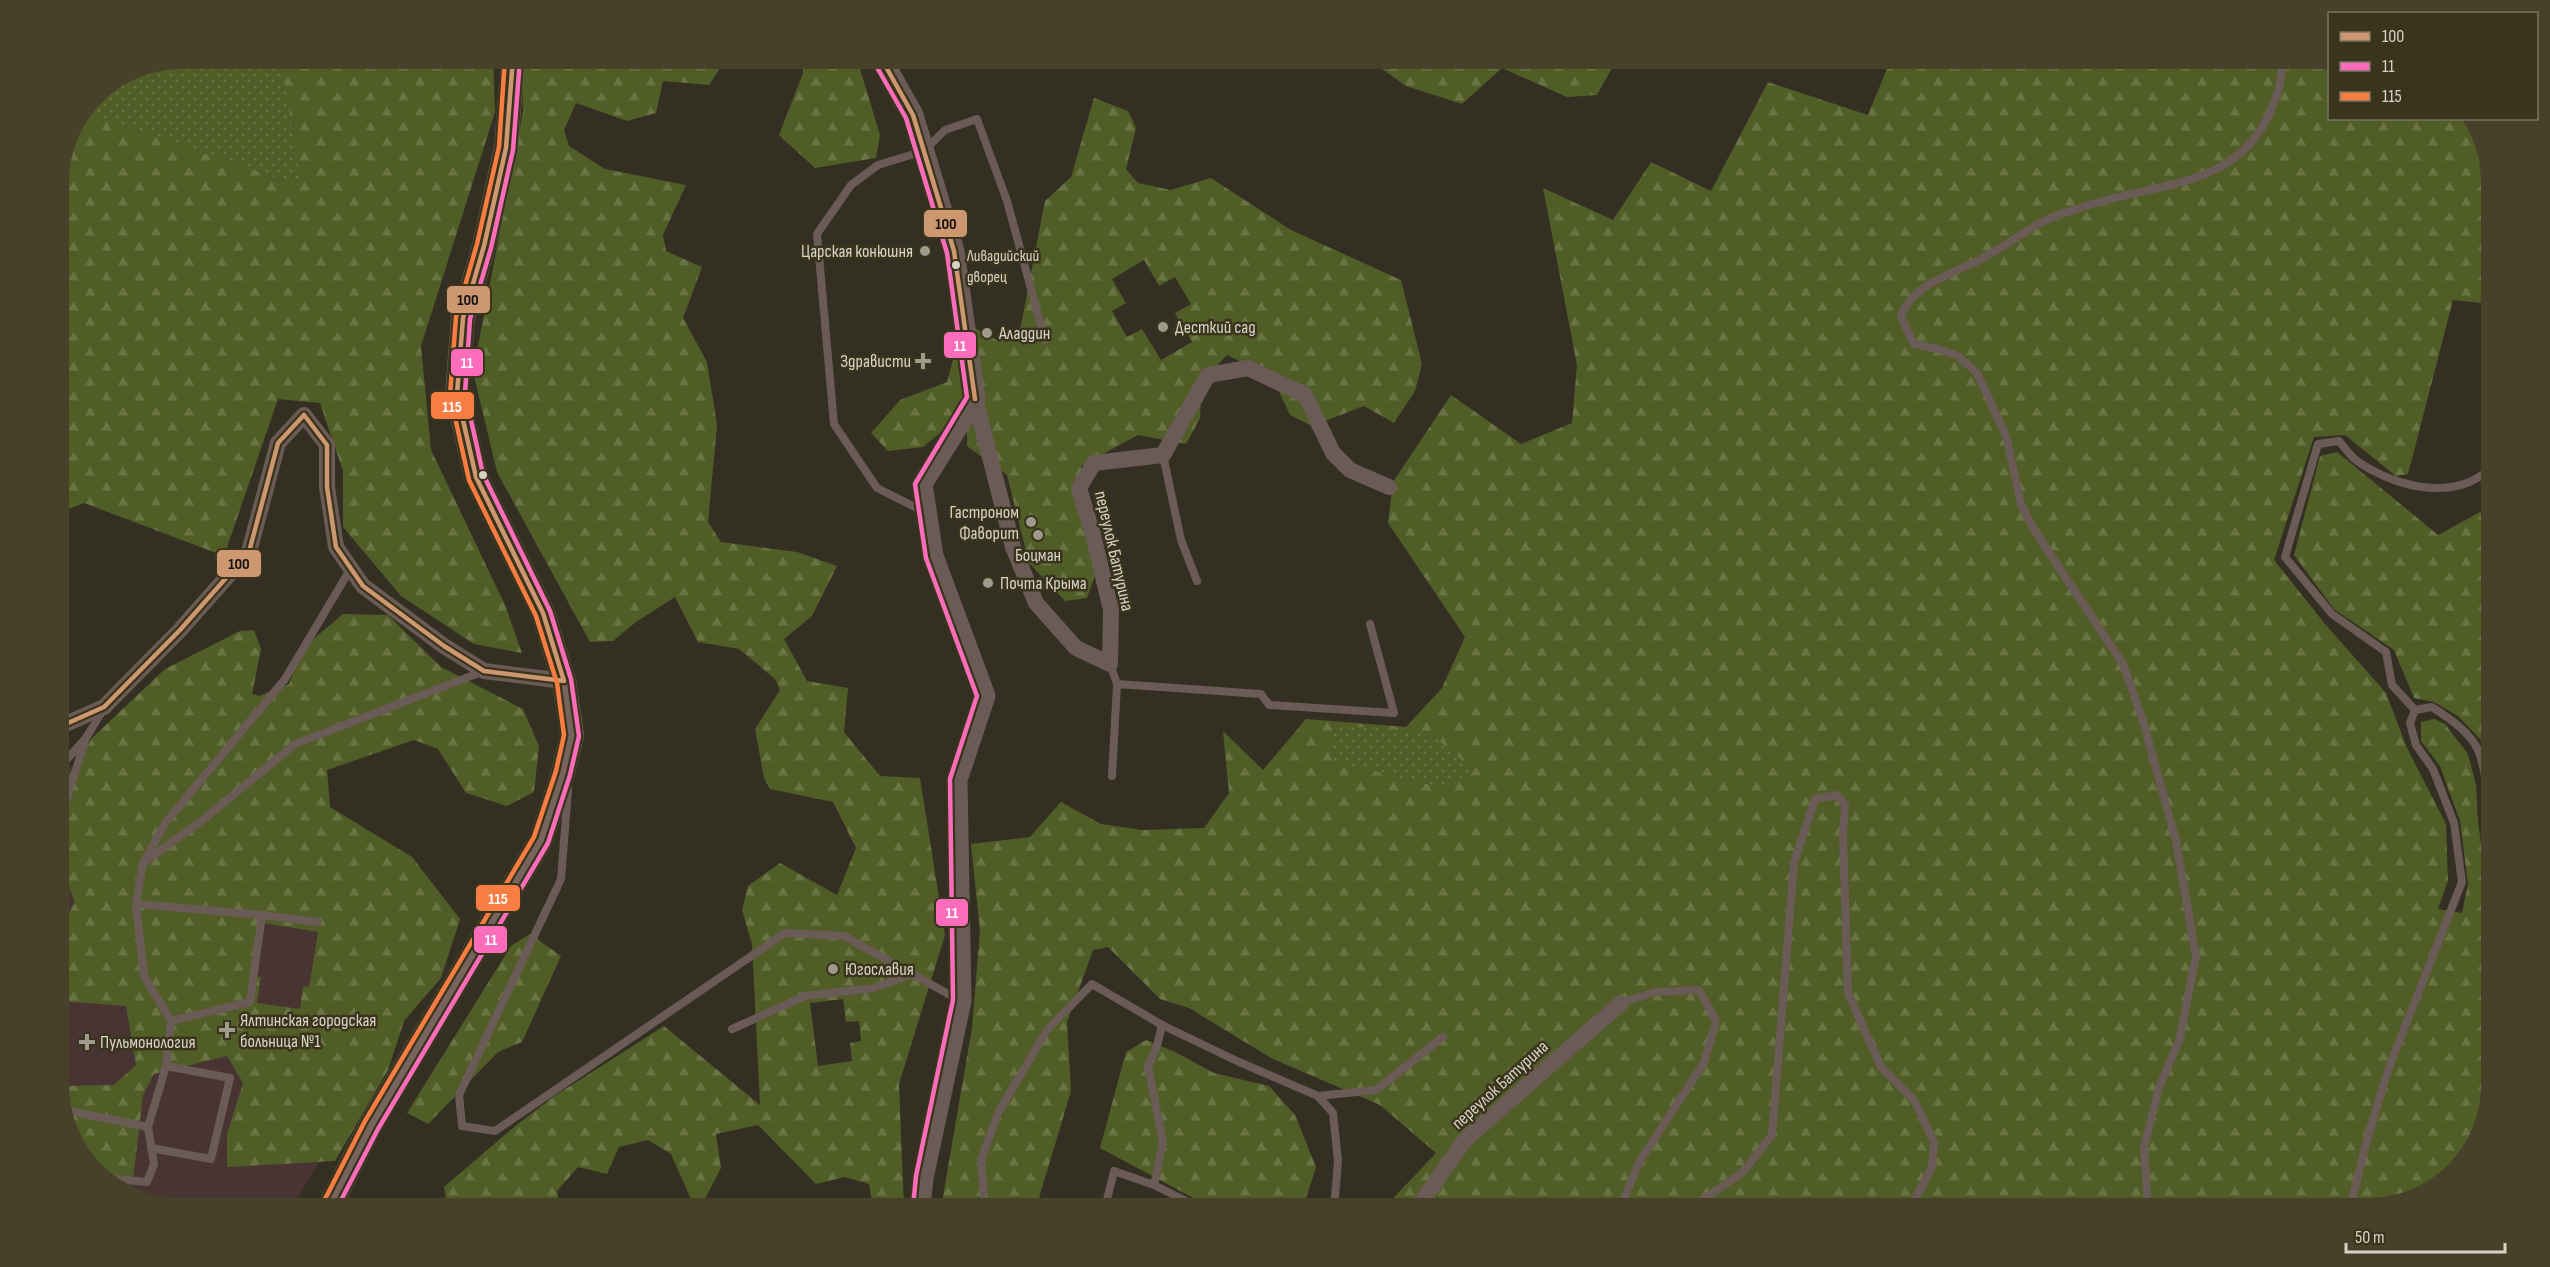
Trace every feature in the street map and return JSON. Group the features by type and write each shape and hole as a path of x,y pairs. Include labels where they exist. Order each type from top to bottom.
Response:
{"main road":[{"path":"501,69 497,141 457,286 448,368 449,419 459,461 557,680"},
{"path":"334,1198 371,1125 541,840 563,773 572,735 557,680 543,613 476,477 457,394 463,318 484,246 506,148 512,69"}],"street":[{"path":"887,69 913,115 954,251 975,399 1013,547 1036,603 1077,648 1110,664"},
{"path":"1163,456 1208,375 1248,368 1305,395 1333,453 1350,470 1389,487"},
{"path":"921,1198 923,1178 961,1001 957,780 985,696 933,556 922,484 975,399"},
{"path":"69,723 104,707 180,630 249,552 278,443 304,415 327,445 327,487 336,547 363,586 444,646 484,671 557,680"},
{"name":"переулок Батурина","path":"1110,664 1111,610 1094,535 1079,488 1094,464 1163,456"},
{"name":"переулок Батурина","path":"1425,1198 1465,1140 1621,1003"}],"lane":[{"path":"2147,1198 2145,1147 2159,1088 2180,1038 2196,956 2172,823 2143,721 2123,664 2036,533 2021,504 2006,436 1977,373 1958,356 1914,344 1901,317 1905,304 1929,283 1974,263 2044,220 2108,198 2172,186 2222,168 2249,147 2265,124 2277,94 2282,69"},
{"path":"926,513 877,488 834,424 817,234 851,185 878,165 924,151 945,130 977,118 1007,201 1045,340"},
{"path":"2415,710 2392,686 2386,652 2332,614 2285,557 2318,444 2339,441 2355,460 2397,482 2432,488 2466,483 2481,475"},
{"path":"1163,456 1181,540 1197,581"},
{"path":"120,1179 147,1182 153,1164 148,1127 166,1066 171,1021 144,976 136,904 143,863 166,822 285,679 351,568"},
{"path":"1117,684 1261,693 1269,705 1394,713 1370,624"},
{"path":"1110,664 1117,684 1112,776"},
{"path":"143,863 204,819 295,744 484,671"},
{"path":"69,757 86,738 104,707"},
{"path":"2415,710 2432,707 2453,721 2477,747 2481,764"},
{"path":"2353,1198 2388,1070 2462,882 2454,823 2433,769 2416,745 2410,723 2415,710"},
{"path":"572,735 561,879 459,1095 462,1126 495,1131 785,933 844,936 961,1001"},
{"path":"69,792 86,738"},
{"path":"1706,1198 1742,1173 1772,1135 1794,863 1815,799 1837,795 1845,805 1843,834 1848,993 1881,1067 1914,1100 1934,1142 1932,1167 1916,1198"},
{"path":"136,904 318,922"},
{"path":"171,1021 250,1002 262,915"},
{"path":"732,1029 805,996 874,988 912,974"},
{"path":"984,1198 981,1160 998,1113 1047,1030 1092,984 1162,1025 1318,1096 1333,1113 1338,1161 1335,1198"},
{"path":"1621,1003 1655,992 1699,990 1716,1021 1704,1063 1641,1159 1624,1198"},
{"path":"1154,1185 1163,1142 1148,1066 1157,1046 1162,1025"},
{"path":"1318,1096 1376,1090 1443,1037"},
{"path":"151,1148 211,1159 230,1078 166,1066"},
{"path":"72,1111 148,1127"},
{"path":"1108,1198 1114,1171 1154,1185 1179,1198"}],"shaded area":[{"name":"Ялтинская городская больница №1","path":"69,765 433,966 298,1198 167,1197 146,1192 119,1179 97,1160 88,1148 75,1121 69,1092"}],"green space":[{"path":"175,69 493,69 495,112 421,346 431,450 505,605 522,653 474,644 401,596 343,527 343,471 320,403 278,399 224,556 84,503 69,509 69,175 73,153 84,125 102,102 113,92 132,81 160,71"},
{"path":"283,69 301,186 90,115 119,88 160,71"},
{"path":"522,69 719,69 709,85 663,81 656,113 627,121 576,103 564,130 569,146 605,169 686,185 663,235 666,251 702,267 683,318 707,362 717,425 708,522 721,542 797,552 837,566 812,616 784,639 807,681 848,688 844,732 880,776 920,778 945,935 899,1084 904,1198 871,1198 869,1184 845,1177 816,1184 758,1125 716,1134 721,1168 706,1198 691,1198 671,1154 648,1140 619,1147 607,1174 578,1167 557,1191 558,1198 446,1198 444,1187 514,1127 553,1097 664,1026 760,1105 752,944 742,910 748,886 780,863 837,895 856,848 833,802 770,789 764,778 755,729 780,690 775,679 739,649 698,642 675,597 636,622 613,641 590,642 497,472 473,372 523,112","holes":["843,999 846,1022 859,1021 861,1041 850,1043 852,1061 818,1066 810,1003"]},
{"path":"803,69 860,69 880,135 876,158 815,168 779,135"},
{"path":"1382,69 1501,69 1462,104 1406,86"},
{"path":"1504,69 1611,69 1597,95 1567,97"},
{"path":"1887,69 2328,69 2328,120 2463,120 2475,146 2481,175 2481,303 2453,300 2408,474 2396,476 2345,435 2314,437 2274,560 2325,624 2386,693 2407,748 2446,824 2448,880 2438,909 2462,913 2468,884 2460,821 2440,766 2421,741 2421,722 2434,719 2445,724 2468,754 2476,785 2481,844 2481,1085 2480,1100 2472,1128 2453,1160 2425,1183 2397,1194 2368,1198 1393,1198 1436,1153 1380,1105 1273,1059 1189,1008 1160,999 1108,947 1093,950 1067,1022 1071,1091 1039,1198 943,1198 972,1028 980,931 971,844 1030,837 1061,802 1101,824 1142,830 1204,828 1229,793 1223,731 1263,770 1306,719 1406,727 1442,688 1465,637 1388,523 1393,482 1451,395 1521,444 1572,423 1577,365 1543,188 1613,220 1651,162 1711,191 1768,82 1868,115"},
{"path":"1094,98 1128,111 1136,128 1126,169 1138,183 1171,190 1211,178 1291,230 1401,280 1422,364 1415,391 1394,423 1364,406 1312,426 1290,415 1272,377 1227,355 1202,381 1200,418 1186,444 1138,435 1081,466 1083,527 1098,566 1087,598 1065,601 1029,563 1007,475 967,446 967,411 923,447 888,451 871,433 900,400 947,382 963,322 999,341 1020,330 1045,201 1071,177","holes":["1144,260 1159,286 1175,277 1191,304 1175,313 1192,342 1161,360 1142,329 1127,337 1112,311 1126,303 1112,279"]},
{"path":"2337,452 2438,535 2481,511 2481,740 2458,716 2434,702 2414,698 2394,650 2334,609 2294,555 2320,456"},
{"path":"343,614 388,615 441,667 523,709 539,746 534,792 507,806 466,793 438,749 414,740 327,770 330,807 412,857 460,919 441,978 404,1021 388,1070 335,1161 227,1167 227,1134 243,1083 227,1056 154,1074 143,1095 133,1180 112,1174 97,1160 81,1135 71,1107 69,1086 114,1085 136,1065 126,1006 69,1002 69,913 75,902 69,886 69,775 92,738 165,669 240,631 254,630 261,649 252,694 259,696 289,684 303,648","holes":["264,923 318,932 309,987 303,986 300,1009 257,1003 261,977 256,977"]},
{"path":"1333,725 1409,731 1434,737 1473,769 1468,780 1438,787 1334,761"},
{"path":"530,934 561,956 522,1042 498,1052 428,1124 407,1113 511,946"},
{"path":"1146,1040 1175,1052 1214,1073 1269,1086 1295,1115 1316,1167 1306,1198 1193,1198 1100,1148 1126,1052"}],"transit line":[{"name":"115","path":"326,1198 365,1121 534,837 556,771 564,735 557,683 536,616 469,480 450,395 456,317 477,244 499,147 504,69"},
{"name":"100","path":"69,723 104,707 180,630 249,552 278,443 304,415 327,445 327,487 336,547 363,586 444,646 484,671 564,681 543,613 476,477 457,394 463,318 484,246 506,148 512,69"},
{"name":"11","path":"342,1198 378,1129 548,843 570,775 579,736 571,679 550,611 483,474 465,393 470,319 491,248 513,150 519,69"},
{"name":"11","path":"878,69 906,118 947,253 967,397 915,484 926,558 977,696 950,779 953,1000 916,1176 914,1198"},
{"name":"100","path":"887,69 913,115 954,251 975,399"}],"place":[{"name":"Царская конюшня","path":"925,251"},
{"name":"Ливадийский дворец","path":"956,265"},
{"name":"Десткий сад","path":"1163,327"},
{"name":"Аладдин","path":"987,333"},
{"name":"Здрависти","path":"923,361"},
{"name":"Гастроном Фаворит","path":"1031,522"},
{"name":"Боцман","path":"1038,535"},
{"name":"Почта Крыма","path":"988,583"},
{"name":"Югославия","path":"833,969"},
{"name":"Ялтинская городская больница №1","path":"227,1030"},
{"name":"Пульмонология","path":"87,1042"}]}
